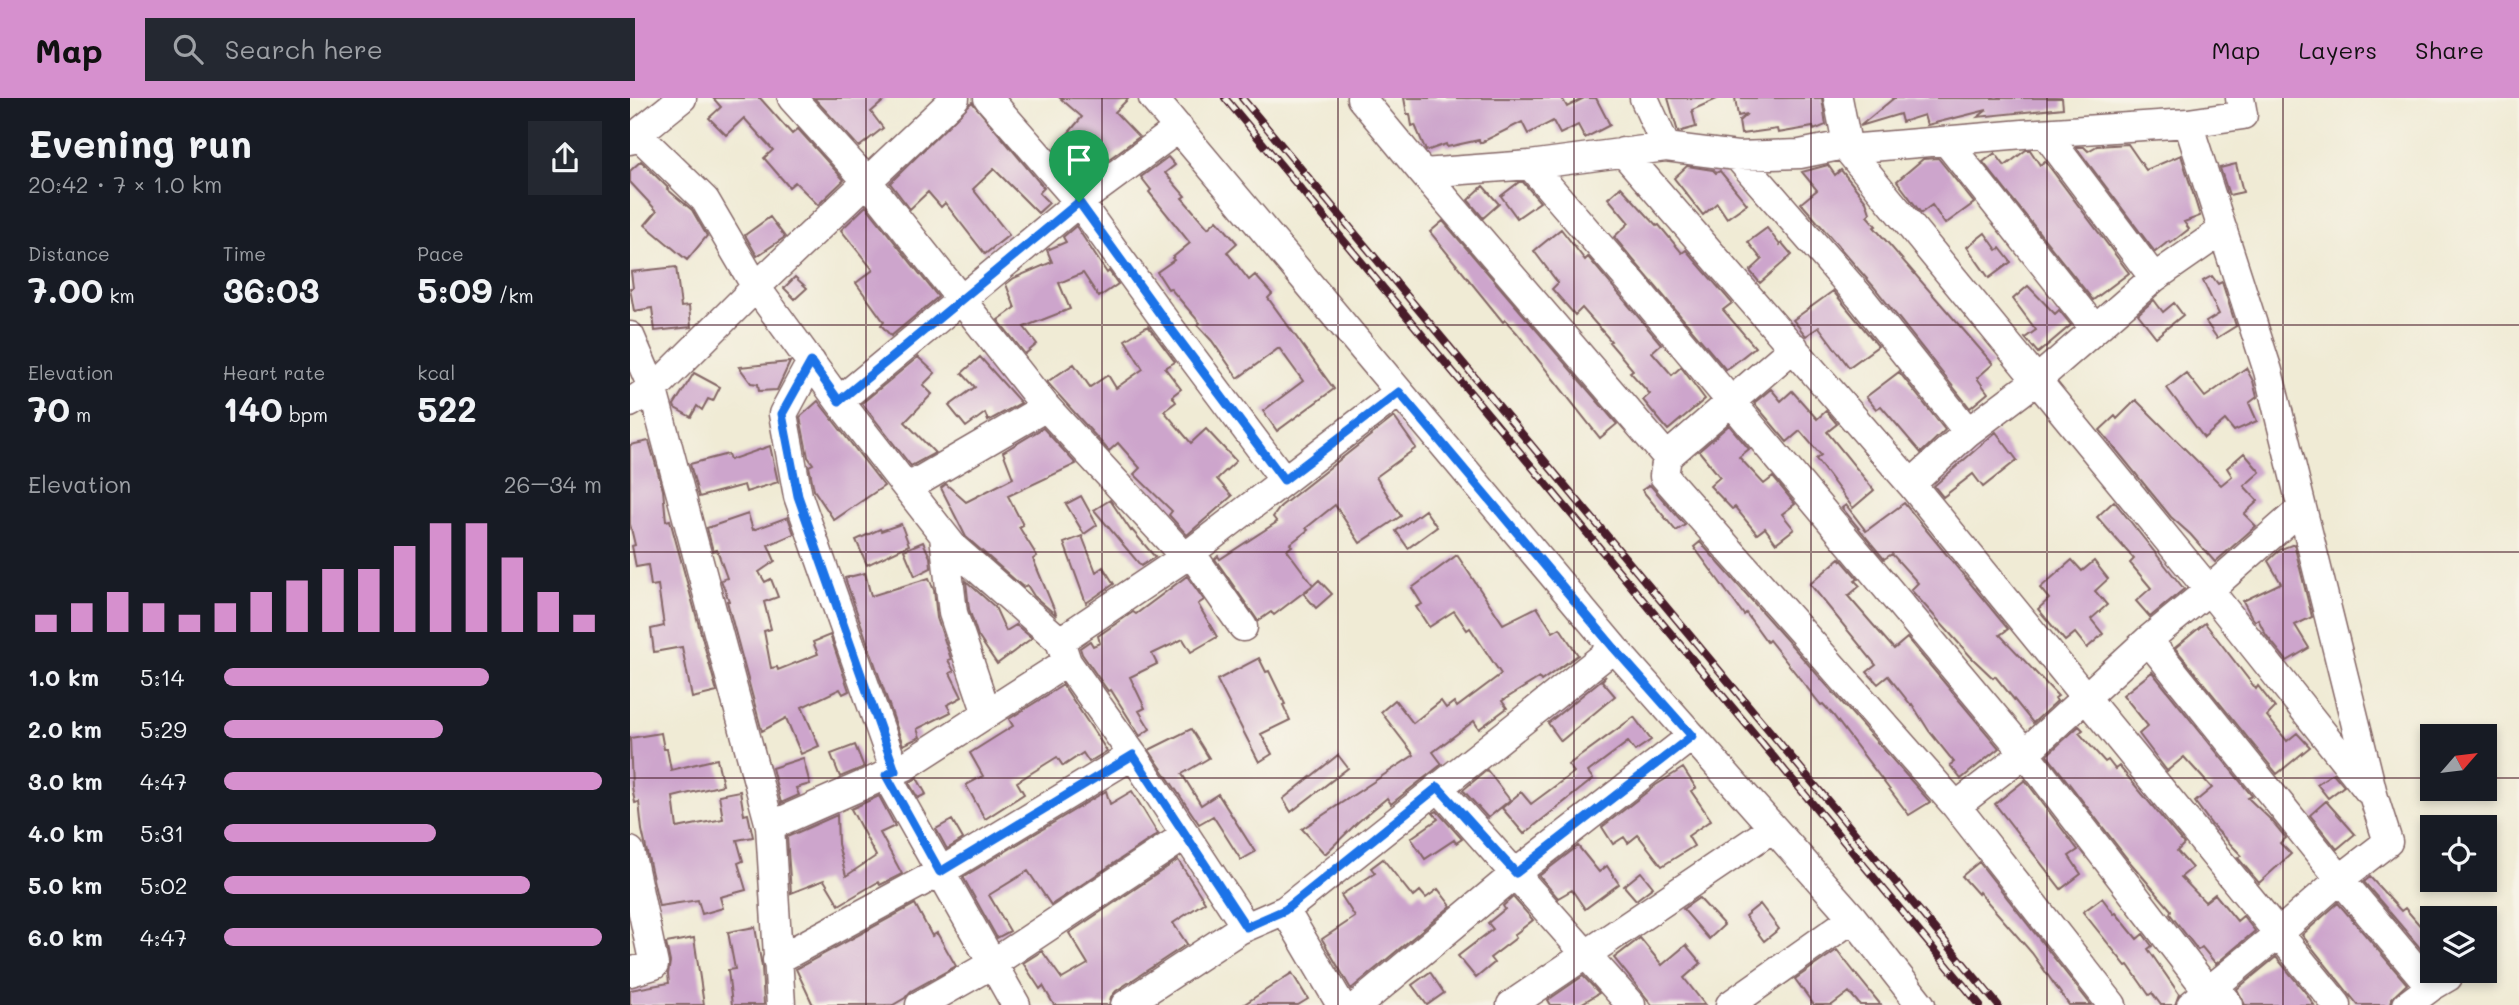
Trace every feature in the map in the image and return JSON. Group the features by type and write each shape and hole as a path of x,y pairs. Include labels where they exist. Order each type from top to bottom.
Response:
{"street":[{"path":"682,98 634,137 705,200 756,287 839,401 954,548 1064,652 1246,927"},
{"path":"792,98 867,181 1046,407 1188,555 1243,627"},
{"path":"641,395 662,381 756,287 955,98"},
{"path":"988,98 1079,202 1284,480"},
{"path":"1153,98 1614,648 1853,918 1921,1005"},
{"path":"1361,98 1667,457"},
{"path":"1644,98 1666,147"},
{"path":"1838,98 1846,147 2209,590 2374,798"},
{"path":"1423,173 1530,165 1666,147 1737,156 1800,154 1846,147 2188,123 2244,115 2241,98"},
{"path":"1530,165 2025,753 2209,1000 2340,879 2388,842 2374,798 2269,371 2188,123"},
{"path":"839,401 1079,202 1179,128"},
{"path":"2045,133 2154,278"},
{"path":"1946,141 2095,329"},
{"path":"1623,152 1911,484 2337,1005"},
{"path":"1737,156 1861,298 1968,432"},
{"path":"1911,484 1968,432 2037,380 2154,278 2223,230"},
{"path":"630,336 641,395 769,826 781,1005"},
{"path":"1794,347 1667,457 1664,476 1956,806 2112,1005"},
{"path":"811,362 782,414 798,496 891,773 940,872 1016,1005"},
{"path":"769,826 891,773 987,714 1399,392"},
{"path":"907,488 1046,407"},
{"path":"1956,806 2025,753 2148,640 2302,508"},
{"path":"944,536 953,613 987,714"},
{"path":"2148,640 2340,879 2440,982 2407,1005"},
{"path":"1125,1005 1246,927 1285,910 1614,648"},
{"path":"1358,1005 1516,873 1692,736"},
{"path":"777,960 940,872 1133,755"},
{"path":"1438,787 1632,1005"},
{"path":"1511,1005 1773,828"},
{"path":"920,1005 992,964 1186,835"},
{"path":"630,852 654,965 630,972"},
{"path":"1285,910 1341,1005"},
{"path":"1730,1005 1853,918"}],"building":[{"path":"713,98 760,98 792,134 798,129 844,180 818,205 795,182 789,187 764,158 773,150 744,118 726,135 709,118 721,107"},
{"path":"814,98 887,98 871,112 883,128 859,147"},
{"path":"1060,98 1129,98 1115,112 1139,137 1109,159 1098,147 1076,170 1055,149 1082,117"},
{"path":"1404,98 1562,98 1567,107 1584,98 1596,98 1610,125 1585,138 1578,125 1560,134 1553,121 1528,134 1522,122 1480,143 1479,140 1447,147 1446,144 1426,151 1415,125 1412,126 1410,114 1407,114"},
{"path":"1668,98 1719,98 1692,110 1696,127 1678,132"},
{"path":"1735,98 1822,98 1826,125 1814,130 1813,127 1778,133 1777,129 1741,134 1739,121 1747,114 1738,116"},
{"path":"1894,98 2062,98 2063,108 1978,117 1987,110 1927,125 1924,115 1902,122 1900,114 1860,126"},
{"path":"972,102 1044,188 1039,193 1049,203 1038,213 994,169 973,189 1009,235 985,254 945,203 941,207 928,192 910,209 890,183"},
{"path":"2128,144 2146,170 2181,155 2200,216 2184,222 2189,229 2155,252 2076,147 2084,147 2088,151 2097,146"},
{"path":"2026,150 2030,150 2040,165 2045,161 2129,273 2093,300 1983,162 1995,153 2005,166"},
{"path":"1168,157 1175,165 1165,173 1185,196 1182,198 1208,228 1217,220 1237,243 1227,252 1249,280 1255,275 1272,294 1268,298 1334,389 1277,431 1263,411 1303,381 1279,348 1238,378 1197,325 1200,323 1170,288 1168,289 1157,272 1174,260 1172,258 1190,243 1149,192 1151,190 1141,177"},
{"path":"1938,158 1974,203 1945,224 1932,205 1921,213 1897,181 1923,159"},
{"path":"641,161 667,189 692,210 707,236 687,260 645,225 657,211 630,182 630,171"},
{"path":"2236,164 2243,192 2229,195 2220,168"},
{"path":"1828,165 1835,175 1841,170 1866,201 1870,213 1867,216 1876,226 1874,227 1993,364 1977,378 1988,393 1970,408 1874,287 1801,203 1817,190 1802,172"},
{"path":"1687,166 1713,170 1716,173 1720,171 1747,204 1727,218 1717,203 1703,215 1674,178"},
{"path":"1519,182 1523,182 1540,202 1517,218 1501,196"},
{"path":"1483,186 1499,204 1483,218 1468,200"},
{"path":"1621,187 1657,226 1659,225 1682,253 1686,250 1732,303 1723,310 1755,347 1726,370 1614,237 1629,223 1608,198"},
{"path":"866,206 938,297 891,336 881,325 884,322 856,283 873,270 841,230"},
{"path":"770,217 785,237 757,256 745,235"},
{"path":"1443,221 1617,424 1600,438 1517,333 1505,320 1503,322 1430,232"},
{"path":"1076,226 1107,273 1109,271 1118,284 1099,297 1083,273 1059,283 1070,309 1024,327 1037,344 1025,354 998,320 1015,308 1006,284 1052,262 1047,250 1066,242 1063,237"},
{"path":"1767,228 1792,255 1760,283 1750,271 1762,260 1748,242"},
{"path":"1561,229 1585,260 1588,257 1661,344 1652,352 1672,375 1681,367 1705,399 1668,430 1643,400 1650,394 1630,372 1633,370 1609,342 1611,341 1582,308 1575,315 1552,289 1558,283 1534,251"},
{"path":"1985,233 1997,250 2000,248 2011,262 1989,278 1967,247"},
{"path":"676,267 681,307 689,306 691,327 655,331 652,308 634,311 630,288 633,288 631,272"},
{"path":"2212,276 2218,284 2222,282 2236,326 2217,338 2206,322 2219,314 2203,281"},
{"path":"795,277 807,288 795,299 784,288"},
{"path":"2028,286 2055,314 2059,310 2071,325 2038,353 2025,338 2036,330 2013,299"},
{"path":"1833,291 1878,346 1849,367 1819,327 1806,336 1793,320"},
{"path":"2154,300 2163,312 2174,303 2183,315 2156,337 2138,314"},
{"path":"1148,326 1175,362 1165,368 1181,389 1172,396 1176,402 1164,411 1191,443 1206,429 1236,461 1217,479 1232,496 1187,535 1169,515 1172,511 1134,474 1140,468 1118,443 1109,451 1047,382 1074,364 1090,387 1108,375 1116,388 1143,369 1125,340"},
{"path":"918,357 935,373 923,385 932,394 905,422 935,453 911,466 862,403"},
{"path":"980,357 1021,403 988,421 985,413 966,427 949,406 975,387 962,373"},
{"path":"790,362 777,390 759,391 758,384 751,383 739,367"},
{"path":"2246,368 2257,397 2249,403 2257,421 2234,431 2225,420 2204,438 2167,388 2186,373 2205,397"},
{"path":"1899,372 1945,430 1921,453 1881,406 1876,409 1866,397"},
{"path":"694,373 720,387 713,401 708,399 702,410 697,406 691,417 674,405"},
{"path":"1771,389 1781,401 1792,391 1817,419 1826,411 1837,424 1827,432 1874,490 1853,508 1816,459 1821,455 1800,431 1787,442 1754,403"},
{"path":"2136,400 2221,485 2232,476 2227,468 2244,453 2260,472 2244,486 2258,501 2244,514 2256,526 2215,562 2171,517 2100,430 2115,416 2117,419"},
{"path":"818,401 884,486 834,520 814,490 809,466 813,464 808,457 800,417"},
{"path":"1394,417 1416,448 1376,477 1401,516 1360,543 1335,505 1306,528 1308,530 1290,544 1292,546 1287,550 1313,585 1274,615 1271,612 1258,621 1215,559 1218,556 1220,559 1277,522 1273,517 1281,506"},
{"path":"1729,425 1749,449 1739,457 1764,484 1773,477 1795,504 1782,514 1794,529 1776,543 1765,528 1757,534 1735,507 1732,509 1710,486 1720,477 1699,451"},
{"path":"1043,428 1076,464 1008,496 1023,525 1019,527 1037,556 1033,559 1057,616 1034,596 1027,585 1023,587 966,537 941,488 946,484 966,502 1013,478 1003,452"},
{"path":"1996,432 2017,460 1983,487 1973,474 1943,497 1934,486"},
{"path":"649,441 663,490 666,521 670,520 717,692 692,698 682,647 654,652 651,629 664,626 658,585 651,586 648,565 636,567 632,546 635,545 630,524 630,445"},
{"path":"770,446 778,482 746,492 744,485 699,497 690,464 728,454 730,460"},
{"path":"1650,485 1685,525 1676,531 1642,490"},
{"path":"1081,496 1097,525 1084,534 1066,504"},
{"path":"1110,500 1131,531 1155,557 1141,566 1094,510"},
{"path":"2114,501 2184,589 2150,617 2136,601 2151,588 2130,563 2134,559 2097,517"},
{"path":"1904,503 2008,629 2000,635 2058,696 2055,698 2057,701 2033,723 1995,676 1993,678 1972,658 1911,590 1918,583 1892,554 1884,559 1842,508 1846,505 1866,531"},
{"path":"1425,510 1437,527 1408,548 1396,531"},
{"path":"748,514 753,530 788,517 794,534 768,545 775,561 759,572 765,582 771,579 778,597 764,602 771,629 764,631 771,668 777,667 778,670 818,654 813,642 830,635 849,691 843,694 840,689 802,707 819,746 801,754 786,718 762,731 729,601 721,580 727,578 717,550 713,551 707,528"},
{"path":"901,524 909,545 867,565 856,540 880,529 881,531"},
{"path":"1082,536 1096,572 1103,567 1114,584 1086,603 1064,543"},
{"path":"923,542 930,557 931,568 915,576 904,550"},
{"path":"1700,542 1930,802 1909,815 1833,715 1821,705 1769,640 1767,642 1746,613 1744,615 1694,547"},
{"path":"2294,544 2312,617 2295,625 2309,648 2287,661 2266,635 2258,619 2255,621 2251,616 2243,601 2281,583 2268,561 2281,549"},
{"path":"1457,555 1503,624 1537,607 1553,632 1560,628 1578,655 1541,681 1539,678 1502,701 1507,708 1479,729 1474,721 1433,752 1442,764 1391,804 1387,798 1325,854 1302,829 1414,755 1381,712 1395,700 1413,723 1441,701 1446,708 1454,702 1457,707 1501,674 1470,628 1467,630 1454,611 1429,627 1416,607 1422,604 1412,588"},
{"path":"1840,558 1858,579 1855,581 1860,586 1848,596 1894,649 1907,638 1999,748 1961,779 1950,765 1954,762 1888,676 1878,684 1867,672 1876,665 1810,584"},
{"path":"2072,560 2082,571 2094,561 2108,579 2095,591 2107,605 2091,619 2103,634 2087,648 2075,633 2065,641 2038,609 2049,599 2040,588"},
{"path":"865,573 871,596 929,578 934,590 937,618 951,659 948,660 954,671 950,673 962,697 947,705 951,712 917,729 920,737 903,745 845,578"},
{"path":"1187,576 1204,600 1198,604 1217,637 1191,652 1183,639 1152,654 1157,664 1130,677 1145,708 1139,711 1150,729 1140,736 1080,648 1090,641 1093,646 1100,643 1098,636 1133,612 1136,614"},
{"path":"1319,580 1332,594 1316,608 1304,594"},
{"path":"966,581 995,607 1006,631 1016,625 1032,638 997,664 978,636 969,609"},
{"path":"2205,623 2256,689 2258,686 2275,708 2267,716 2287,741 2297,733 2310,747 2277,774 2175,648"},
{"path":"1259,658 1266,672 1269,671 1290,720 1261,734 1272,754 1259,762 1217,680"},
{"path":"2152,672 2252,796 2248,798 2286,838 2280,843 2291,854 2259,883 2238,858 2241,855 2212,825 2195,802 2212,788 2184,757 2167,771 2139,734 2148,726 2123,695"},
{"path":"1606,676 1602,681 1615,696 1561,741 1548,723"},
{"path":"1063,685 1107,751 1089,762 1083,753 1063,766 1057,757 1017,782 1024,794 985,819 966,785 983,776 970,753 1013,726 1009,719"},
{"path":"1634,717 1651,740 1635,751 1628,742 1588,772 1593,779 1524,834 1502,808 1521,792 1531,804 1574,772 1568,765"},
{"path":"2079,726 2083,730 2079,733 2105,762 2108,760 2115,769 2119,766 2184,844 2177,851 2192,868 2181,877 2205,902 2215,894 2237,921 2243,916 2255,931 2216,964 2202,947 2198,950 2170,914 2171,910 2129,861 2047,755"},
{"path":"1191,729 1209,758 1182,774 1201,805 1218,794 1255,852 1241,860 1213,816 1199,824 1149,750"},
{"path":"661,733 671,770 717,759 723,785 673,797 677,828 723,819 719,795 740,791 744,815 748,814 753,837 737,840 743,861 738,863 746,890 720,897 723,908 702,914 698,900 659,906 642,830 639,802 635,803 632,787 630,738"},
{"path":"855,745 864,767 840,777 831,754"},
{"path":"1338,755 1348,768 1291,812 1283,799"},
{"path":"803,758 810,784 796,788 799,795 781,803 772,768"},
{"path":"1683,768 1696,788 1691,791 1711,820 1688,836 1694,846 1662,866 1638,835 1628,843 1624,837 1613,844 1602,827 1656,785"},
{"path":"1487,770 1510,800 1488,818 1463,790"},
{"path":"2333,773 2344,786 2328,798 2317,784"},
{"path":"917,778 926,794 918,798 909,783"},
{"path":"2025,780 2078,850 2069,856 2081,874 2061,889 1995,804"},
{"path":"1106,791 1110,804 1132,791 1158,834 1051,905 1028,871 989,895 1010,931 997,938 963,877"},
{"path":"879,796 895,826 880,833 902,874 880,885 878,882 839,905 824,880 791,893 787,837 837,815 838,844 846,876 876,856 851,809"},
{"path":"2326,801 2355,834 2337,849 2310,815"},
{"path":"1437,811 1462,839 1456,843 1454,840 1425,859 1411,838 1438,819 1433,813"},
{"path":"952,820 963,839 947,849 936,829"},
{"path":"1578,846 1599,872 1607,866 1619,884 1585,909 1572,890 1558,898 1539,876"},
{"path":"1383,859 1413,897 1420,891 1426,898 1438,889 1451,906 1351,989 1322,939 1355,917 1341,895 1375,873 1371,868"},
{"path":"1178,860 1205,902 1173,923 1187,944 1116,991 1109,1005 1054,1005 1043,986 1040,989 1023,963 1042,951 1062,979 1088,964 1069,933"},
{"path":"1979,862 2091,1005 2069,1005 2032,953 1962,876"},
{"path":"1641,872 1653,887 1636,900 1624,886"},
{"path":"2370,877 2401,911 2405,908 2420,926 2420,948 2364,882"},
{"path":"1513,897 1533,920 1514,935 1516,938 1490,958 1494,963 1476,978 1458,956 1493,929 1488,923 1505,909 1503,906"},
{"path":"1699,898 1724,925 1709,939 1683,909"},
{"path":"2102,898 2137,939 2143,934 2152,946 2148,949 2179,994 2175,1005 2161,1005 2152,993 2149,995 2128,965 2126,966 2083,912"},
{"path":"2338,903 2407,984 2392,998 2391,1005 2358,1005 2302,935"},
{"path":"915,904 932,936 937,933 956,966 911,991 893,1005 813,1005 796,969"},
{"path":"1760,904 1779,929 1764,941 1745,916"},
{"path":"755,927 762,967 764,1005 732,1005 728,970 735,969 728,932"},
{"path":"694,938 704,1005 630,1005 630,990 669,983 670,962 666,943"},
{"path":"1640,938 1662,965 1686,945 1701,963 1684,978 1705,1005 1652,1005 1614,958"},
{"path":"1837,950 1881,1005 1860,1005 1849,992 1832,1005 1814,1005 1795,979"},
{"path":"2276,957 2314,1005 2245,1005 2237,989"},
{"path":"1430,972 1444,993 1427,1005 1412,985"},
{"path":"1292,973 1308,999 1298,1005 1243,1005"},
{"path":"1583,976 1599,993 1579,1005 1551,1005 1548,1000"}],"railway":[{"path":"1225,98 1980,1005"},
{"path":"1242,98 1998,1005"}],"route":[{"path":"1079,202 1284,480 1399,392 1614,648 1692,736 1516,873 1438,787 1285,910 1246,927 1133,755 940,872 886,775 895,771 798,496 782,414 811,362 839,401 1079,202"}]}
